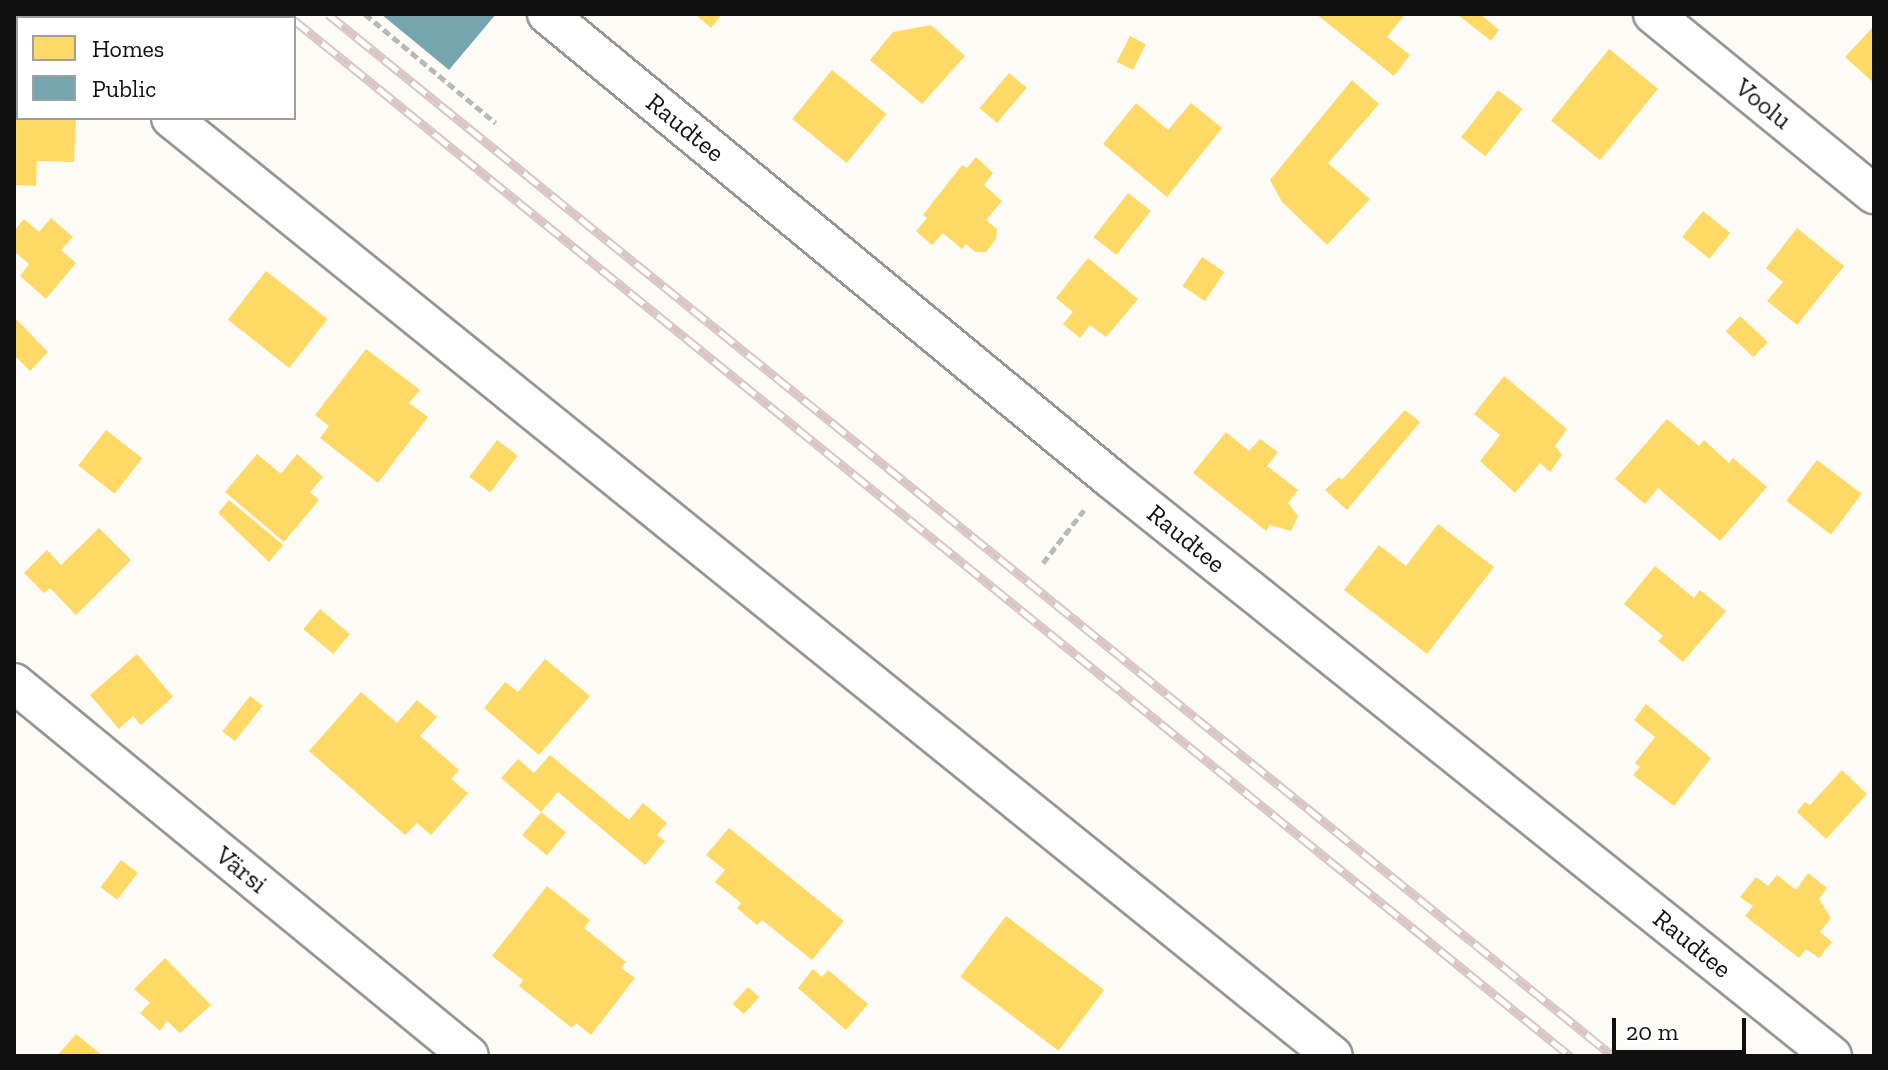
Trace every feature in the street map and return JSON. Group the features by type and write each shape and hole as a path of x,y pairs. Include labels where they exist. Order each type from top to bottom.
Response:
{"street":[{"name":"Raudtee","path":"547,14 1110,478 1832,1056"},
{"name":"Voolu","path":"1653,14 1874,194"},
{"path":"173,120 1333,1056"},
{"name":"Värsi","path":"14,683 469,1056"}],"path":[{"path":"365,14 496,123"},
{"path":"1043,563 1080,515"}],"building: Homes":[{"path":"695,14 722,14 711,28"},
{"path":"1316,14 1405,14 1387,37 1410,55 1394,76"},
{"path":"1457,14 1480,14 1499,30 1491,41"},
{"path":"931,25 965,56 922,104 870,60 893,32"},
{"path":"1874,26 1874,83 1845,57"},
{"path":"1130,36 1146,44 1133,70 1117,62"},
{"path":"1609,49 1658,89 1600,160 1551,120"},
{"path":"832,70 886,114 847,163 792,119"},
{"path":"1009,73 1027,88 997,123 979,108"},
{"path":"1352,80 1379,104 1328,163 1370,199 1327,245 1282,202 1270,180"},
{"path":"1498,90 1522,109 1485,156 1461,137"},
{"path":"1136,103 1168,130 1191,103 1222,128 1167,197 1103,144"},
{"path":"14,112 16,120 76,120 74,162 37,161 36,186 14,185"},
{"path":"976,157 993,173 984,185 1002,201 986,220 997,229 996,239 986,252 975,252 966,244 962,249 943,233 932,245 916,231 927,218 923,215 962,165 967,168"},
{"path":"1128,193 1151,211 1116,255 1094,237"},
{"path":"1703,211 1730,233 1709,259 1682,237"},
{"path":"51,218 73,237 61,250 76,263 46,299 20,276 29,264 14,251 14,231 24,219 39,232"},
{"path":"1797,228 1844,266 1797,325 1767,301 1783,282 1766,268"},
{"path":"1202,257 1224,272 1205,301 1182,286"},
{"path":"1088,258 1138,299 1106,337 1090,325 1080,338 1063,324 1073,312 1056,298"},
{"path":"266,271 327,319 289,368 228,320"},
{"path":"1740,316 1768,342 1753,357 1726,331"},
{"path":"14,317 48,352 30,371 14,355"},
{"path":"366,349 420,390 409,403 428,417 378,483 320,438 329,426 315,415"},
{"path":"1504,376 1567,429 1555,446 1562,455 1550,472 1540,463 1515,493 1480,461 1500,435 1474,414"},
{"path":"1405,410 1420,422 1347,510 1325,490 1339,477 1342,480"},
{"path":"1667,419 1699,446 1704,440 1729,463 1733,458 1767,487 1720,541 1658,488 1645,504 1615,479"},
{"path":"106,430 142,458 115,494 78,465"},
{"path":"1226,432 1249,451 1260,439 1278,452 1267,466 1298,490 1288,503 1298,516 1291,531 1270,525 1266,531 1193,473"},
{"path":"497,440 518,456 490,492 469,477"},
{"path":"257,454 281,474 297,454 323,477 310,492 319,500 284,542 225,492"},
{"path":"1817,460 1862,494 1831,534 1786,501"},
{"path":"229,500 283,545 269,562 218,513"},
{"path":"1438,524 1494,567 1427,654 1344,590 1379,545 1406,566"},
{"path":"99,528 131,560 76,615 50,588 44,593 24,573 47,550 61,565"},
{"path":"1655,566 1694,598 1700,590 1726,611 1683,662 1658,641 1663,636 1624,604"},
{"path":"320,609 350,634 333,654 303,629"},
{"path":"137,654 173,697 141,725 133,716 119,729 90,695"},
{"path":"545,659 590,696 539,755 484,708 505,682 518,692"},
{"path":"361,692 397,723 417,700 437,717 420,736 459,770 451,779 468,793 431,835 417,823 405,835 309,751"},
{"path":"250,696 263,706 235,741 222,731"},
{"path":"1646,704 1711,758 1674,806 1633,775 1640,767 1635,763 1655,737 1634,720"},
{"path":"550,755 629,820 643,803 667,823 657,835 665,841 645,865 558,792 541,812 501,778 518,759 534,773"},
{"path":"1842,770 1867,794 1826,839 1797,812 1805,802 1810,805"},
{"path":"541,812 566,832 547,855 522,835"},
{"path":"729,828 844,921 812,960 762,920 757,925 737,908 741,903 715,882 725,870 706,855"},
{"path":"121,860 138,873 117,900 101,887"},
{"path":"1808,873 1827,888 1819,899 1831,918 1820,932 1832,942 1819,958 1806,949 1799,958 1745,916 1753,906 1740,897 1756,877 1768,886 1777,875 1796,890"},
{"path":"547,886 590,920 584,928 626,962 621,968 635,978 591,1035 576,1023 572,1028 519,986 523,980 492,956"},
{"path":"1006,916 1104,990 1058,1051 960,977"},
{"path":"165,958 211,1005 180,1033 167,1021 160,1031 140,1013 150,1003 134,989"},
{"path":"813,969 822,977 828,970 868,1004 846,1030 798,988"},
{"path":"748,987 759,997 744,1014 733,1004"},
{"path":"76,1034 103,1056 57,1056"}],"building: Public":[{"path":"381,14 496,14 449,70"}],"railway":[{"path":"328,14 1613,1056"},
{"path":"296,22 1570,1056"}]}
